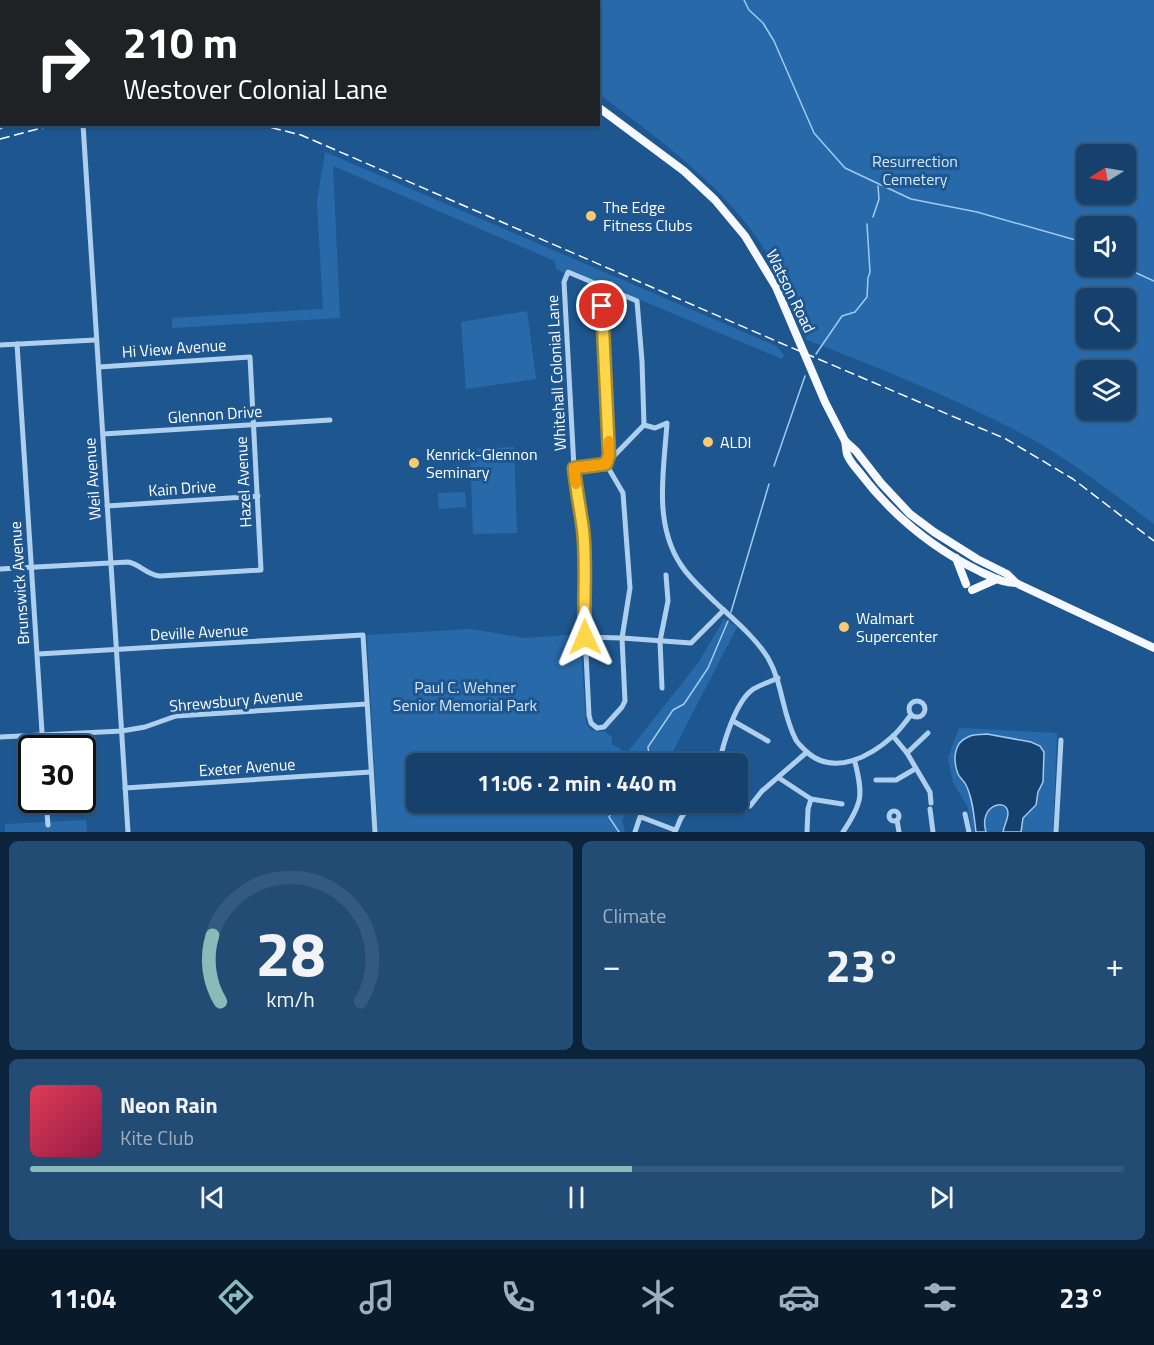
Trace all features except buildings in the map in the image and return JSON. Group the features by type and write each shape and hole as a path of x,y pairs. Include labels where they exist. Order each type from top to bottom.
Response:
{"main road":[{"name":"Watson Road","path":"600,108 684,171 715,200 745,236 776,287 825,402 845,441 848,456 882,500 911,526 956,558 1005,583 1016,583"},
{"name":"Watson Road","path":"845,441 910,514 953,545 1007,574 1016,583 1154,648"},
{"path":"956,558 969,587 997,579"}],"street":[{"name":"Weil Avenue","path":"83,126 128,832"},
{"name":"Whitehall Colonial Lane","path":"601,285 568,272 564,282 574,468 583,528 589,714 591,723 597,728 604,727 625,701 622,638"},
{"path":"574,468 606,464 644,425 637,301 601,285 609,455 606,464 623,493 630,588 622,638"},
{"path":"0,345 95,340"},
{"name":"Brunswick Avenue","path":"17,344 43,735"},
{"name":"Hi View Avenue","path":"99,367 250,357"},
{"name":"Hazel Avenue","path":"111,563 133,563 150,574 160,576 261,570 250,357"},
{"name":"Glennon Drive","path":"103,434 330,420"},
{"path":"644,425 655,428 667,423 662,502 668,540 681,565 767,656 778,678 797,742 813,757 826,763 855,762 893,736 911,715"},
{"name":"Kain Drive","path":"107,506 258,496"},
{"path":"0,569 111,563"},
{"path":"662,688 660,641 668,601 666,575"},
{"path":"585,637 691,643 724,610"},
{"name":"Deville Avenue","path":"38,654 363,635 367,704"},
{"path":"721,753 726,733 746,696 752,690 778,678"},
{"path":"367,704 375,832"},
{"name":"Shrewsbury Avenue","path":"59,735 122,731 176,716 367,704"},
{"path":"732,721 768,741"},
{"path":"907,753 928,733"},
{"path":"893,736 907,753 930,792 933,832"},
{"name":"Shrewsbury Avenue","path":"0,737 18,737"},
{"path":"1056,832 1060,740"},
{"path":"750,806 762,791 807,752"},
{"path":"843,832 859,806 862,789 855,762"},
{"path":"876,780 896,780 915,770"},
{"name":"Exeter Avenue","path":"126,788 371,772"},
{"path":"779,778 812,799 842,804"},
{"path":"807,832 808,809 812,799"},
{"path":"47,813 48,825"},
{"path":"635,832 642,813"},
{"path":"641,817 675,831 686,813"},
{"path":"965,814 969,832"},
{"path":"897,820 899,832"}],"green space":[{"name":"Resurrection Cemetery","path":"600,0 1154,0 1154,524 1103,486 1032,439 912,382 807,340 779,275 751,230 724,198 691,166 600,95"},
{"path":"325,152 776,346 784,355 782,359 566,269 564,273 556,269 555,261 333,166 340,318 172,328 172,318 323,309 317,202"},
{"path":"527,311 536,379 466,389 461,322"},
{"path":"514,447 517,533 473,534 470,449"},
{"path":"465,492 466,507 439,509 438,493"},
{"name":"Paul C. Wehner Senior Memorial Park","path":"724,619 737,627 672,753 627,753 698,663"},
{"name":"Paul C. Wehner Senior Memorial Park","path":"471,629 525,638 580,634 586,723 594,731 605,731 612,738 612,744 627,753 406,753 406,813 628,813 622,820 625,832 378,832 367,635"},
{"path":"959,728 1057,733 1053,832 1021,832 1023,818 1036,805 1038,792 1043,782 1031,742 987,734 959,776 967,789 971,802 976,832 972,832 968,808 953,782 948,758"},
{"path":"996,805 1002,806 1007,811 1002,832 986,832 986,816 989,810"},
{"path":"86,820 87,832 5,832 5,824"}],"shaded area":[{"path":"987,734 1031,742 1040,746 1044,752 1043,782 1038,792 1036,805 1023,818 1021,832 1003,832 1008,813 1003,805 998,805 989,810 986,815 986,832 976,832 970,796 958,774 955,753 959,743 963,740 972,735"}],"waterway":[{"path":"744,0 749,10 763,23 774,41 814,133 845,168 911,199 977,212 1076,240"},
{"path":"873,217 879,199 878,186"},
{"path":"816,354 842,316 855,312 867,297 870,272 867,224"},
{"path":"1136,273 1154,281"},
{"path":"774,466 805,376"},
{"path":"731,612 769,484"},
{"path":"649,753 648,747 673,710 684,704 708,668 728,621"},
{"path":"611,813 609,817 619,832"}],"railway":[{"path":"0,139 49,126"},
{"path":"265,126 301,135 1006,439 1073,479 1154,541"}],"slow traffic":[{"path":"576,484 574,468 606,464 609,455 609,441"}],"place":[{"name":"The Edge Fitness Clubs","path":"591,216"},
{"name":"ALDI","path":"708,442"},
{"name":"Kenrick-Glennon Seminary","path":"414,463"},
{"name":"Walmart Supercenter","path":"844,627"}],"route":[{"path":"585,637 586,589 583,528 574,468 606,464 609,455 602,306"}]}
